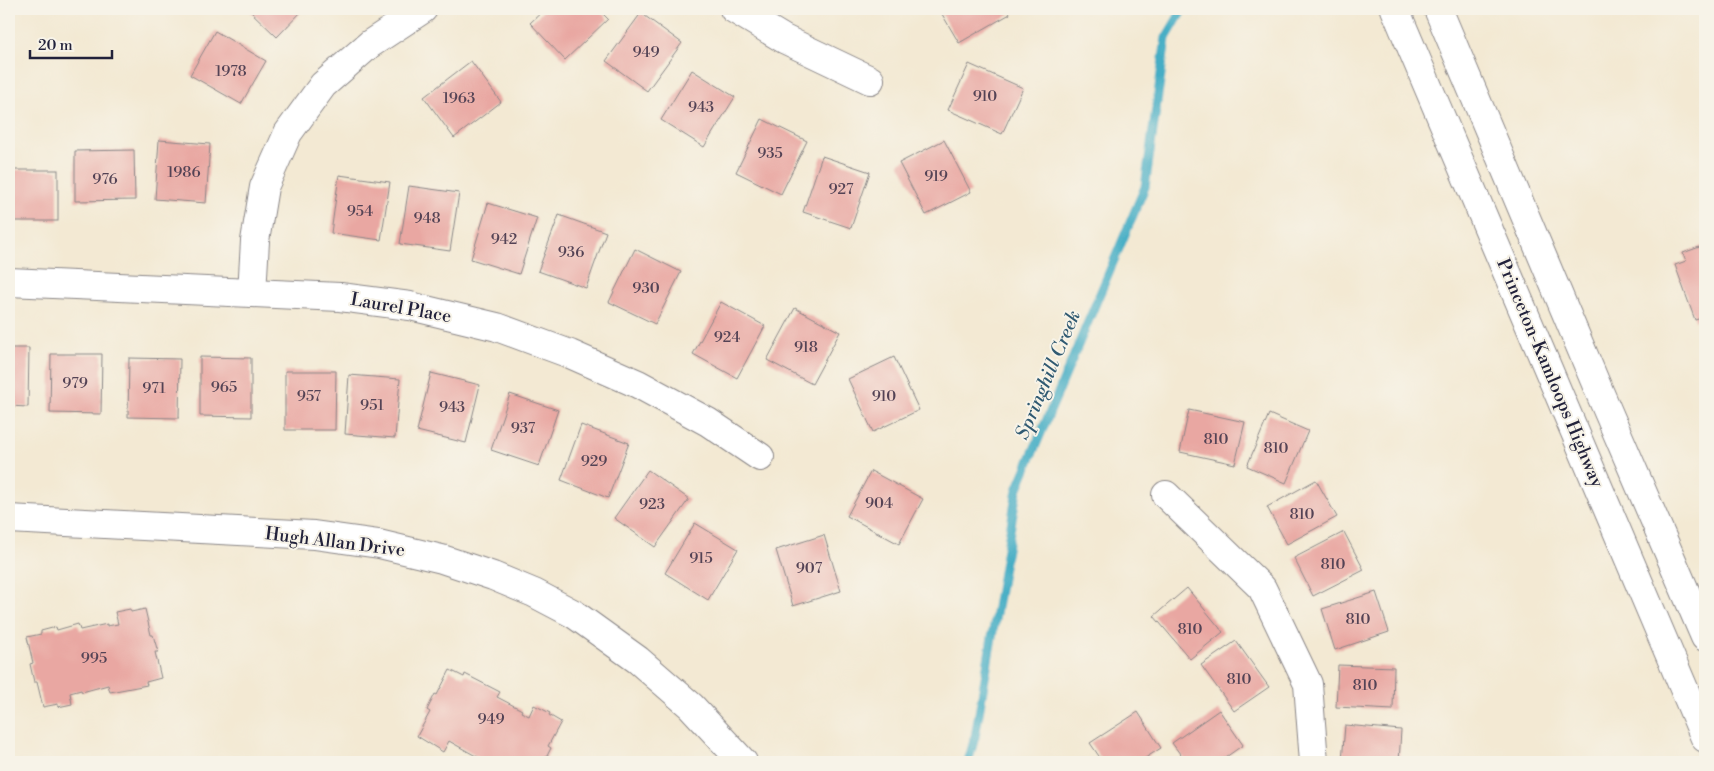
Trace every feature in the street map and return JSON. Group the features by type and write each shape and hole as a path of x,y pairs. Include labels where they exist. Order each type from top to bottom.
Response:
{"main road":[{"path":"252,293 255,240 264,187 288,133 323,84 370,44 423,9"},
{"path":"734,9 784,39 870,80"},
{"name":"Princeton-Kamloops Highway","path":"1394,9 1705,738"},
{"path":"1438,9 1705,637"},
{"name":"Laurel Place","path":"9,282 340,297 410,306 497,327 570,354 638,384 708,422 760,457"},
{"path":"1166,495 1262,588 1308,684 1314,762"},
{"name":"Hugh Allan Drive","path":"9,519 314,535 379,544 442,559 493,576 534,593 574,614 638,660 691,706 743,762"}],"building":[{"path":"248,9 304,9 277,37"},
{"path":"545,9 598,9 608,19 565,60 530,23"},
{"path":"939,9 1007,9 1010,14 959,43"},
{"path":"641,13 682,43 647,91 606,61"},
{"path":"215,31 266,61 241,104 190,75"},
{"path":"471,61 501,102 454,138 424,97"},
{"path":"969,64 1023,88 1002,134 948,110"},
{"path":"692,70 735,97 704,147 661,120"},
{"path":"762,119 807,141 781,194 736,172"},
{"path":"159,140 210,144 206,203 155,199"},
{"path":"944,140 971,192 926,215 899,163"},
{"path":"134,150 135,200 75,201 75,151"},
{"path":"822,156 870,172 851,228 803,212"},
{"path":"9,170 58,170 58,221 9,221"},
{"path":"339,175 390,182 381,240 331,233"},
{"path":"409,186 459,193 450,251 400,244"},
{"path":"488,203 537,218 519,274 471,259"},
{"path":"559,215 606,232 586,288 538,271"},
{"path":"1705,245 1705,317 1695,320 1675,265 1686,261 1683,253"},
{"path":"635,249 681,272 655,324 609,302"},
{"path":"721,302 765,326 737,378 693,354"},
{"path":"795,308 840,332 812,384 767,360"},
{"path":"9,348 29,348 28,407 9,406"},
{"path":"51,354 102,354 101,414 50,413"},
{"path":"200,357 251,358 251,417 200,416"},
{"path":"894,357 919,410 873,432 848,379"},
{"path":"129,358 180,359 179,418 128,417"},
{"path":"285,371 336,371 335,430 285,430"},
{"path":"431,373 480,385 466,443 417,431"},
{"path":"349,375 400,379 395,438 345,434"},
{"path":"510,394 558,410 539,466 491,450"},
{"path":"1189,410 1245,422 1235,464 1180,452"},
{"path":"1269,414 1308,431 1286,483 1247,466"},
{"path":"581,425 629,443 608,498 561,480"},
{"path":"648,470 689,499 655,547 614,518"},
{"path":"871,471 923,499 899,544 847,516"},
{"path":"1316,480 1337,517 1287,544 1267,507"},
{"path":"695,523 738,549 708,600 665,573"},
{"path":"1344,532 1364,570 1313,596 1294,558"},
{"path":"824,535 841,591 793,606 776,550"},
{"path":"1187,588 1223,632 1190,659 1154,616"},
{"path":"1376,592 1389,632 1335,650 1322,609"},
{"path":"130,609 131,612 145,609 151,635 153,635 158,652 155,652 161,678 146,682 147,685 110,692 108,685 82,692 81,690 70,693 72,704 58,707 58,704 43,707 37,682 34,682 30,664 33,663 27,637 41,634 41,631 56,627 57,630 78,624 80,630 107,624 107,626 118,624 115,612"},
{"path":"1236,641 1269,687 1234,711 1201,665"},
{"path":"1338,665 1394,667 1393,710 1336,707"},
{"path":"450,670 464,677 465,674 500,692 497,697 522,710 521,712 529,716 534,705 550,713 549,715 561,722 548,746 551,748 544,762 481,762 483,760 449,741 443,752 417,736 430,712 427,710 435,694 437,695"},
{"path":"1219,710 1243,745 1219,762 1186,762 1172,743"},
{"path":"1138,712 1161,748 1139,762 1103,762 1090,743"},
{"path":"1345,725 1401,730 1399,762 1342,762"}],"waterway":[{"name":"Springhill Creek","path":"968,762 975,737 1017,490 1145,187 1166,38 1183,9"}]}
